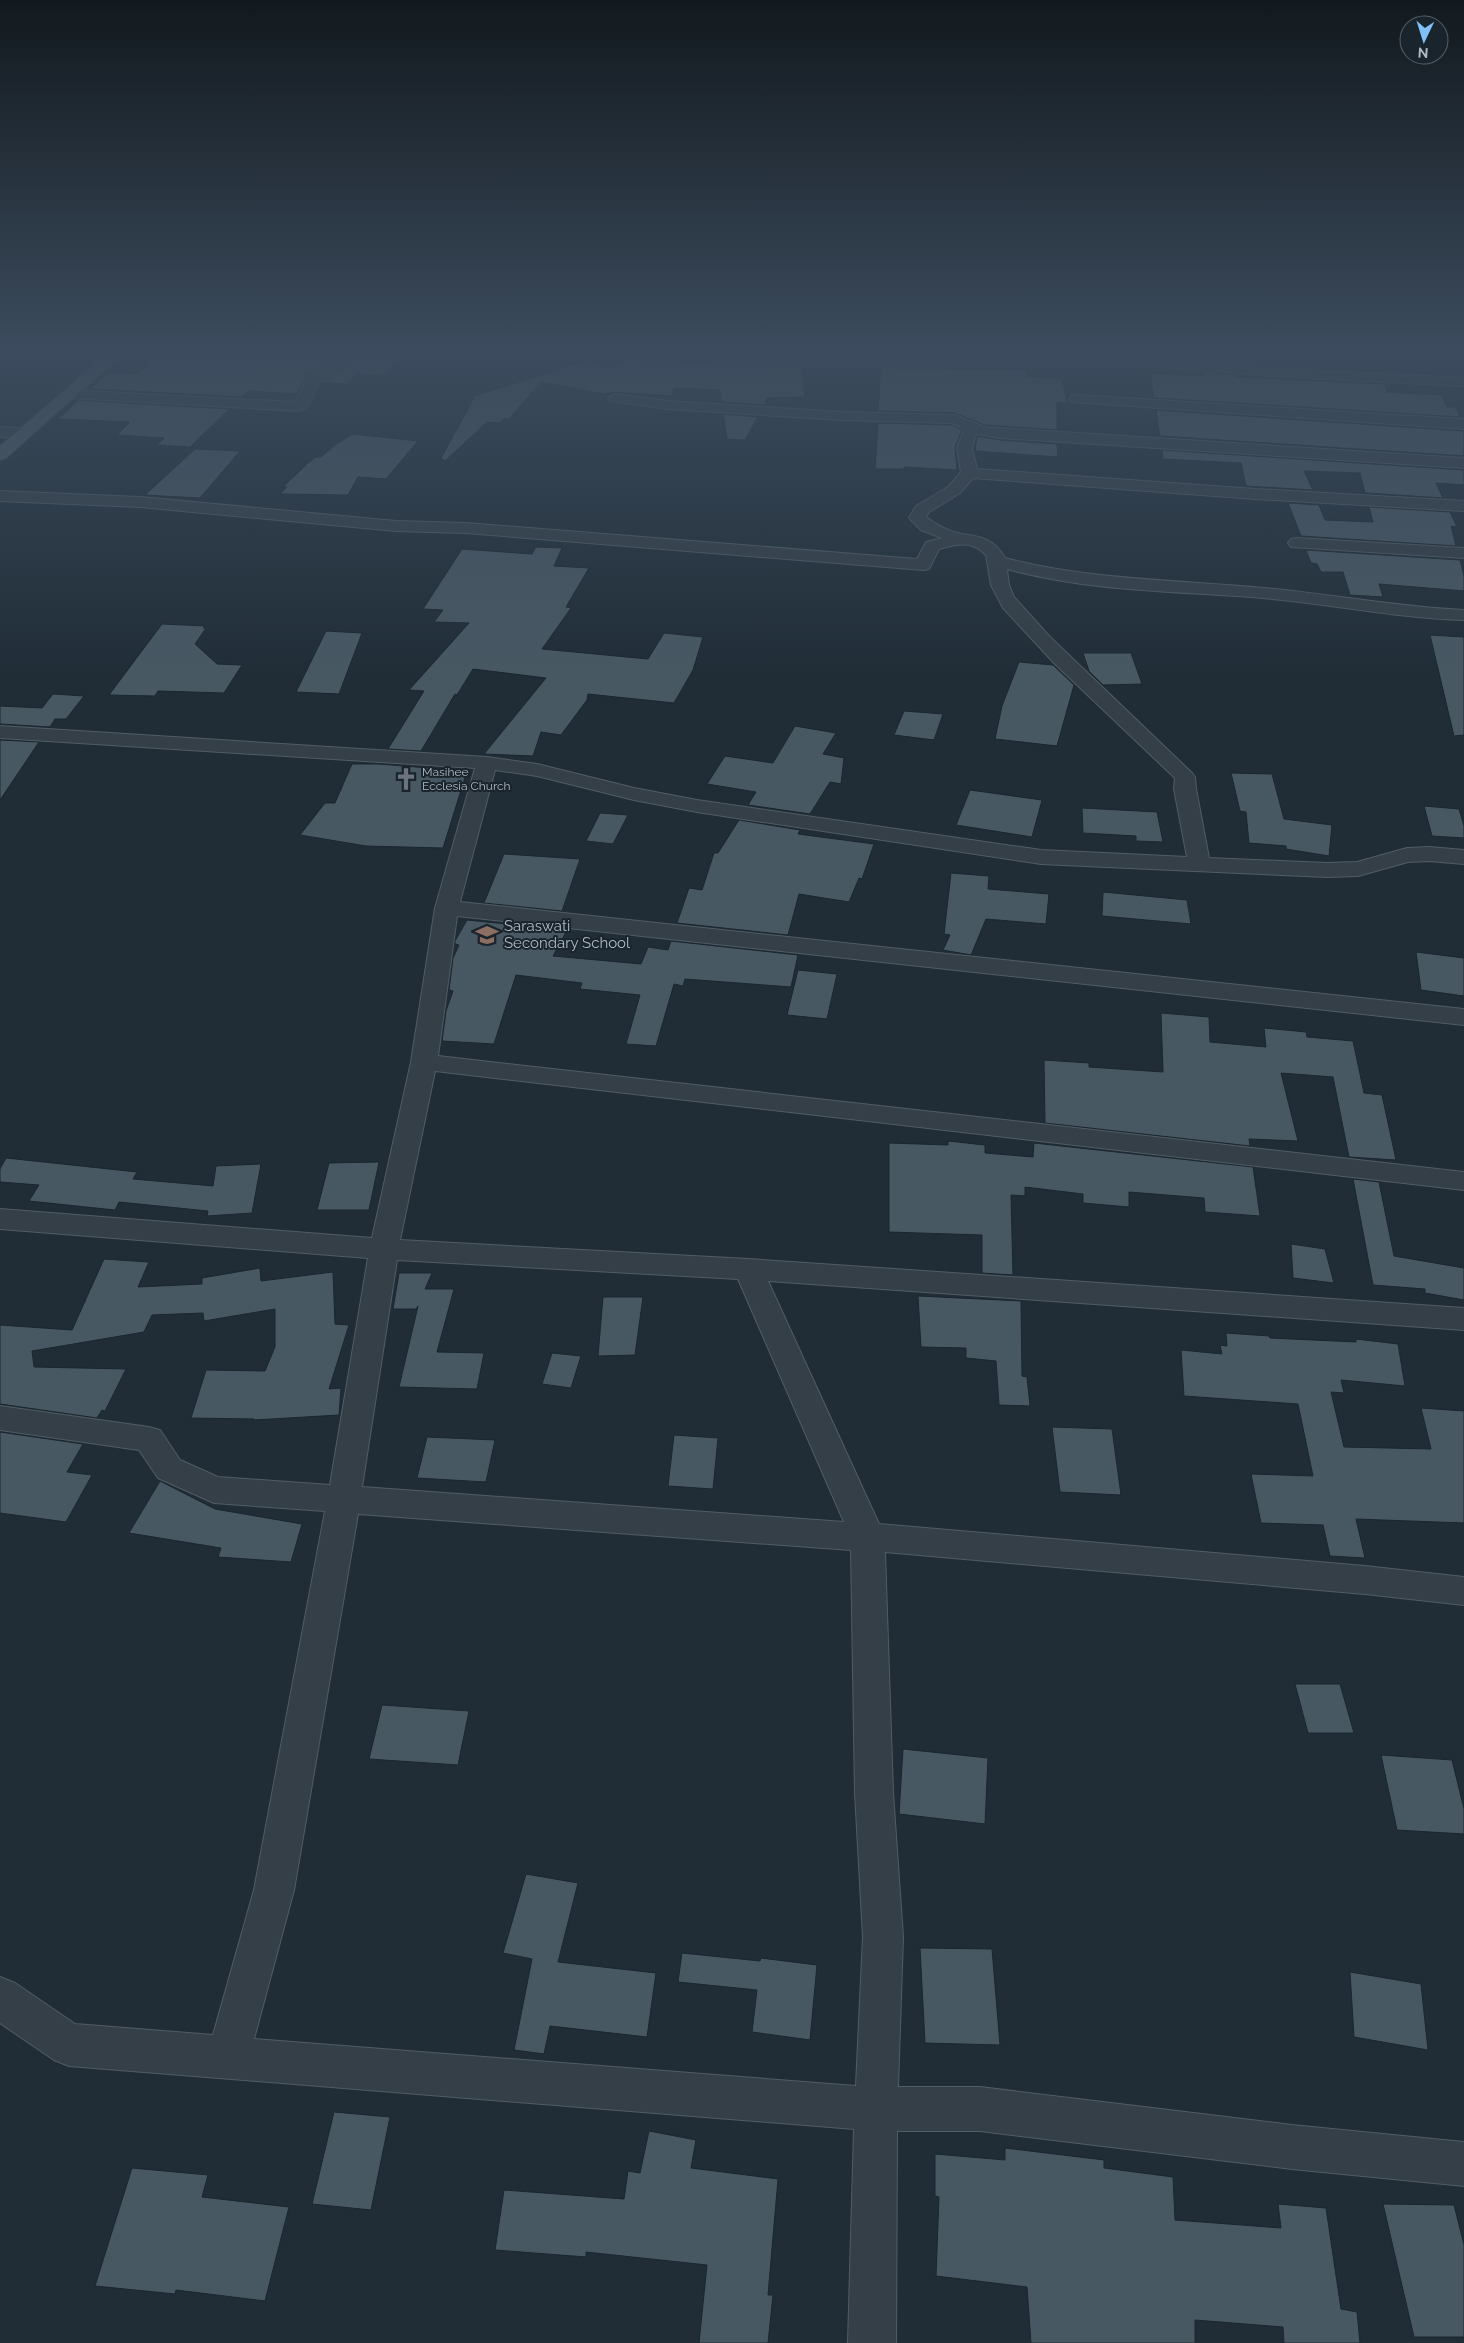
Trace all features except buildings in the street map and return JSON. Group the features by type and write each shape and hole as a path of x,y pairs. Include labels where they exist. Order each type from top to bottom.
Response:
{"street":[{"path":"967,458 969,473 954,490 922,510 917,518 927,526 959,539 979,541 995,555 999,562 997,576 1004,595 1048,649 1185,777 1185,788 1199,864"},
{"path":"1414,458 1464,463"},
{"path":"969,473 1256,494 1464,506"},
{"path":"0,496 78,498 281,514 419,529 466,528 923,565 932,546 959,539"},
{"path":"1297,543 1464,553"},
{"path":"999,562 1030,571 1125,584 1264,594 1436,614 1464,615"},
{"path":"0,732 330,751 487,763 537,770 634,794 688,804 1041,857 1327,870 1358,869 1406,855 1429,854 1464,857"},
{"path":"228,2058 274,1890 344,1498 384,1249 424,1062 447,908 487,763"},
{"path":"447,908 1464,1017"},
{"path":"424,1062 1464,1181"},
{"path":"0,1219 384,1249 748,1269 1464,1320"},
{"path":"748,1269 868,1537 874,1793 883,1937 876,2109 872,2343"},
{"path":"0,1418 150,1439 169,1469 214,1490 868,1537 1364,1580 1464,1591"},
{"path":"0,1998 69,2045 876,2109 980,2109 1283,2146 1464,2164"}],"place":[{"name":"Masihee Ecclesia Church","path":"406,779"},
{"name":"Saraswati Secondary School","path":"487,935"}]}
